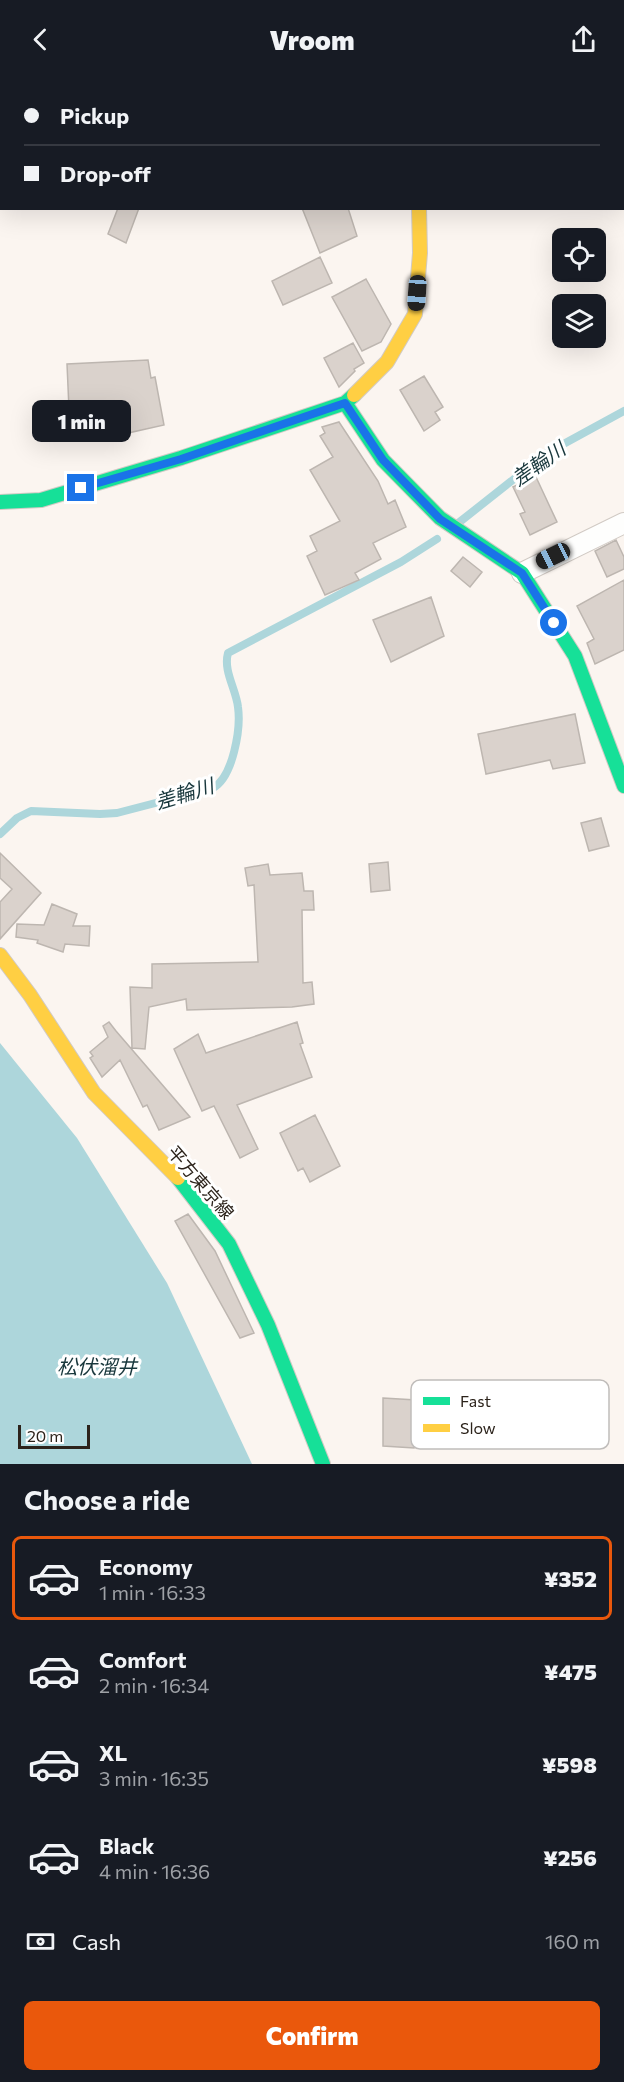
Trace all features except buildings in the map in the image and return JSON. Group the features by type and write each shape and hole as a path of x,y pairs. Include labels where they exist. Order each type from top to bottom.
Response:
{"street":[{"path":"0,502 40,500 181,459 345,403 387,362 415,314 420,210"},
{"path":"345,403 383,460 440,519 522,573 575,656 624,786"},
{"path":"522,573 624,522"},
{"name":"平方東京線","path":"0,955 30,995 94,1093 173,1172 203,1207 229,1244 268,1325 323,1464"}],"water":[{"name":"松伏溜井","path":"0,1043 77,1138 167,1283 252,1464 0,1464"}],"waterway":[{"name":"差輪川","path":"457,524 547,453 624,411"},
{"name":"差輪川","path":"0,834 17,818 31,811 117,813 213,788 226,774 237,739 239,716 237,700 228,673 228,653 401,562 437,539"}],"traffic: fast":[{"path":"0,502 41,500 181,458 345,403 354,395"},
{"path":"345,403 383,460 440,518 522,573 575,656 624,786"},
{"path":"178,1178 229,1244 268,1325 323,1464"}],"traffic: slow":[{"path":"354,395 387,362 415,314 420,253 419,210"},
{"path":"0,955 30,995 94,1093 178,1178"}],"route":[{"path":"81,488 181,459 345,403 383,460 440,519 522,573 554,623"}]}
